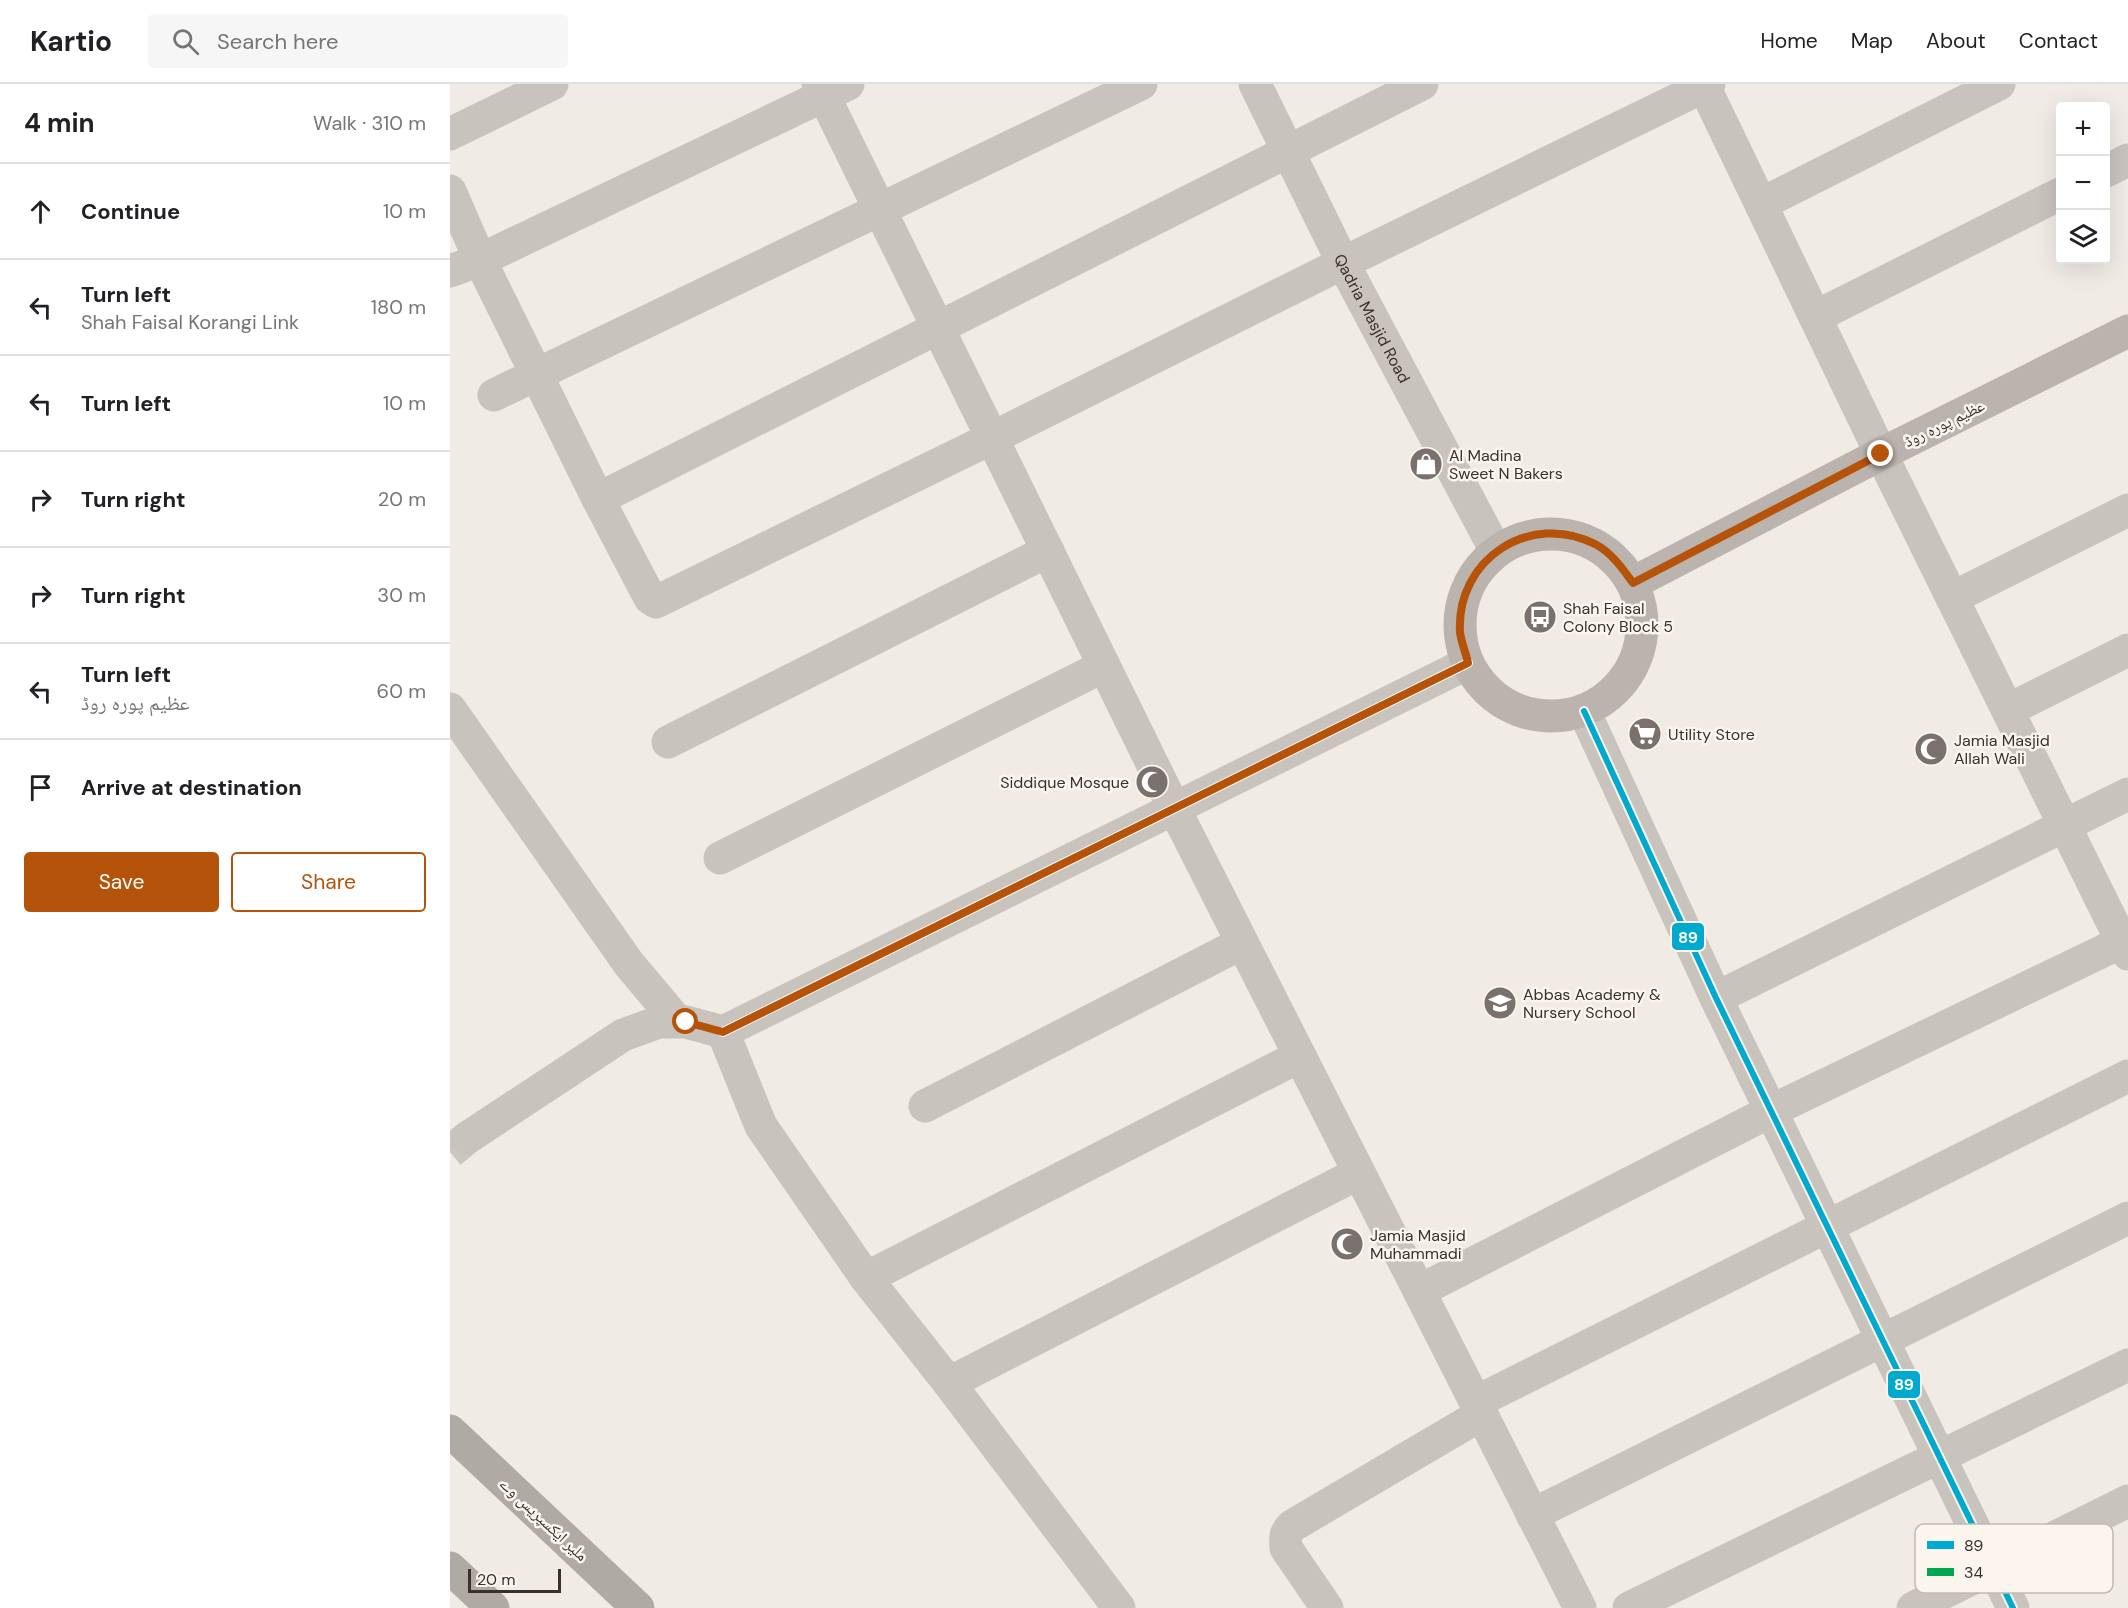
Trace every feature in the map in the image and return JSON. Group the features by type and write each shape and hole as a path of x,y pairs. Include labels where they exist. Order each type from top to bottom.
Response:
{"highway":[{"name":"ملیر ایکسپریس وے","path":"450,1431 638,1608"},
{"path":"450,1568 493,1608"}],"main road":[{"name":"عظیم پورہ روڈ","path":"1633,583 1881,454 2128,331"},
{"path":"1546,533 1572,535 1596,545 1618,561 1633,583 1641,608 1642,633 1637,658 1625,681 1606,698 1584,711 1557,717 1530,714 1504,704 1484,686 1468,663 1460,633 1462,602 1475,574 1496,551 1519,538 1546,533"}],"street":[{"path":"450,134 552,84"},
{"path":"494,395 1141,84"},
{"name":"Qadria Masjid Road","path":"1255,84 1343,263 1496,551"},
{"path":"598,499 1422,84"},
{"path":"1761,204 2000,84"},
{"path":"450,191 480,260 598,499 650,598 656,602 1705,85 1881,454 2126,945 1771,1111 1419,1291"},
{"path":"450,271 480,260 830,88 879,211 1174,808 1580,1608"},
{"path":"2110,169 2128,160"},
{"path":"1815,316 2056,196"},
{"path":"1952,598 2128,510"},
{"path":"668,742 1048,551"},
{"path":"2008,710 2128,650"},
{"path":"467,1138 623,1035 659,1022 686,1022 723,1032 1468,663"},
{"path":"720,858 1104,666"},
{"path":"450,710 629,964 677,1022"},
{"path":"1584,711 1716,998 1972,1524"},
{"path":"1716,998 2128,794"},
{"path":"925,1106 1242,943"},
{"path":"723,1032 761,1126 866,1278 949,1383 1119,1608"},
{"path":"866,1278 1300,1056"},
{"path":"1327,1608 1286,1548 1287,1531 1292,1526 1479,1408 1827,1226 2128,1076"},
{"path":"949,1383 1359,1173"},
{"path":"1532,1515 2128,1218"},
{"path":"1629,1608 2128,1365"},
{"path":"2082,1524 2128,1501"},
{"path":"1913,1608 1943,1593"},
{"path":"2006,1593 2013,1608"}],"tunnel":[{"path":"450,1152 467,1138"}],"transit line":[{"name":"34","path":"723,1032 1468,663"},
{"name":"89","path":"1584,711 1716,998 1972,1524"},
{"name":"89","path":"2006,1593 2013,1608"}],"place":[{"name":"Al Madina Sweet N Bakers","path":"1426,464"},
{"name":"Shah Faisal Colony Block 5","path":"1540,617"},
{"name":"Utility Store","path":"1645,734"},
{"name":"Jamia Masjid Allah Wali","path":"1931,749"},
{"name":"Siddique Mosque","path":"1152,782"},
{"name":"Abbas Academy & Nursery School","path":"1500,1003"},
{"name":"Jamia Masjid Muhammadi","path":"1347,1244"}],"route":[{"path":"686,1022 723,1032 1468,663 1460,633 1462,602 1475,574 1496,551 1519,538 1546,533 1572,535 1596,545 1618,561 1633,583 1881,454"}]}
